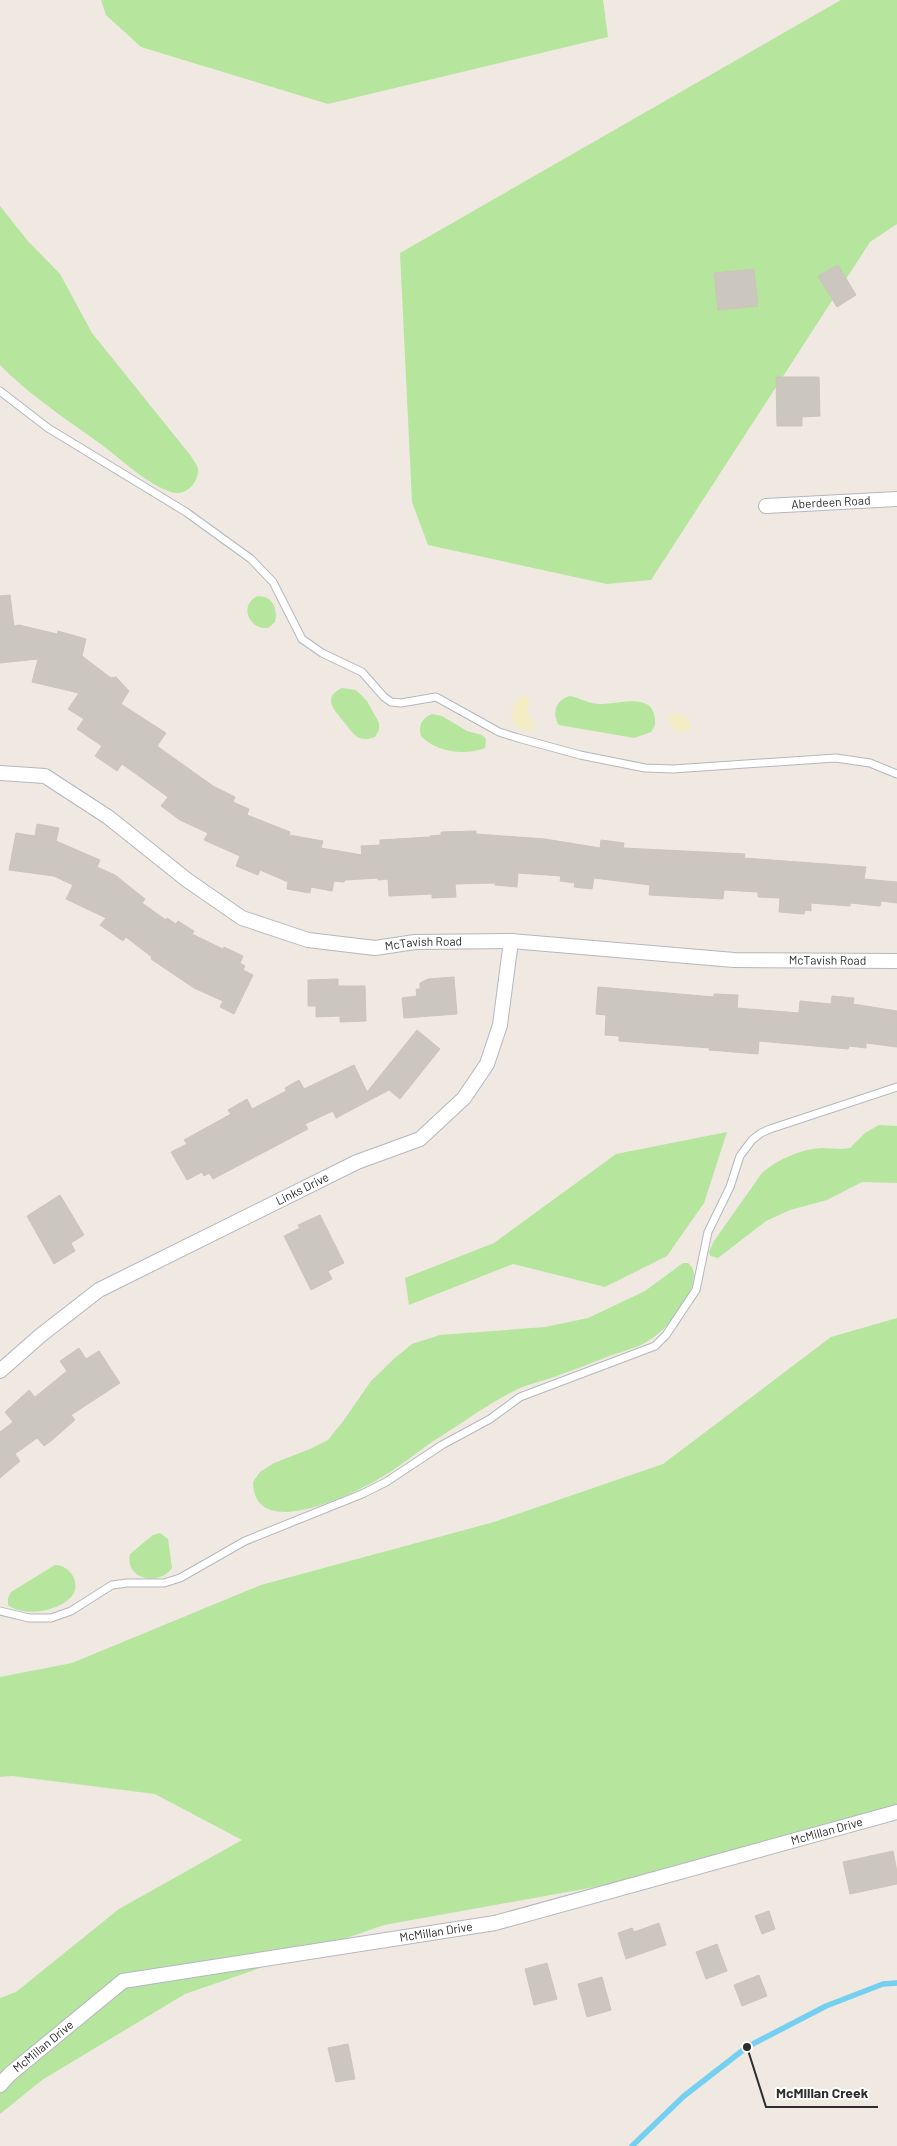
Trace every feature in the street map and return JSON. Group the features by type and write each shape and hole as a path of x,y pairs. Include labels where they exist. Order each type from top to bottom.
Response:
{"street":[{"name":"Aberdeen Road","path":"766,506 897,499"},
{"name":"McTavish Road","path":"0,772 45,776 108,817 187,880 242,918 308,940 374,948 415,942 511,941 734,960 897,962"},
{"name":"Links Drive","path":"0,1371 41,1335 99,1290 357,1162 420,1139 464,1098 486,1064 500,1025 511,941"},
{"name":"McMillan Drive","path":"0,2084 123,1981 494,1923 897,1812"}],"lane":[{"path":"0,391 48,428 186,512 252,559 273,582 302,639 322,653 362,672 384,697 391,702 400,703 436,697 499,732 580,755 645,768 673,769 836,758 870,763 897,774"},
{"path":"0,1611 29,1618 52,1618 71,1611 112,1586 127,1583 164,1583 180,1578 245,1541 362,1494 390,1479 442,1445 490,1419 520,1397 576,1378 612,1361 650,1349 666,1335 696,1290 708,1232 730,1187 736,1165 752,1140 760,1133 770,1129 897,1087"}],"green space":[{"path":"101,0 603,0 608,37 328,104 141,47 106,15"},
{"path":"841,0 897,0 897,224 870,242 651,580 607,584 428,545 412,502 400,253"},
{"path":"0,206 27,240 60,274 92,333 191,456 198,469 198,474 194,484 186,491 171,492 144,478 36,397 0,365"},
{"path":"258,596 267,598 275,608 275,622 268,628 261,628 256,625 248,616 248,605"},
{"path":"342,688 356,690 367,701 379,723 379,730 375,737 365,739 357,737 334,709 331,700 332,696"},
{"path":"570,696 596,704 627,701 644,703 650,707 654,714 655,725 651,732 634,738 559,725 555,716 556,708 561,700"},
{"path":"432,714 442,716 467,731 482,735 486,739 485,748 469,752 451,751 435,746 427,741 421,736 421,725 423,720"},
{"path":"879,1125 897,1126 897,1183 862,1182 827,1200 790,1210 766,1221 718,1258 710,1256 709,1252 714,1241 762,1173 768,1168 775,1163 806,1150 850,1148 865,1133"},
{"path":"727,1132 704,1203 667,1256 605,1287 513,1264 409,1305 405,1278 494,1243 616,1154"},
{"path":"683,1263 688,1263 693,1270 694,1279 686,1300 672,1320 659,1333 643,1344 512,1392 435,1440 382,1477 330,1502 308,1509 287,1512 270,1510 258,1500 253,1482 260,1472 274,1463 328,1440 371,1381 412,1344 440,1335 545,1327 588,1318 645,1291"},
{"path":"897,1318 897,1820 819,1832 617,1883 384,1925 185,1994 42,2080 0,2114 0,1998 16,1992 119,1909 242,1840 155,1794 12,1776 0,1777 0,1677 72,1663 261,1585 494,1522 663,1464 831,1337"},
{"path":"160,1533 168,1539 172,1568 166,1574 159,1577 144,1578 132,1569 130,1554 153,1535"},
{"path":"55,1565 66,1568 73,1577 75,1588 70,1598 57,1607 31,1612 14,1609 8,1605 8,1598 11,1592"}],"sand":[{"path":"525,695 530,699 528,713 535,725 534,730 529,732 516,726 511,717 517,700"},
{"path":"671,714 686,717 691,725 690,730 679,732 671,726 668,719"}],"building":[{"path":"838,265 856,295 837,307 818,276"},
{"path":"754,269 758,306 718,310 714,273"},
{"path":"776,377 819,377 820,416 802,417 802,426 777,426"},
{"path":"10,595 14,626 19,625 57,634 58,631 86,639 82,656 111,678 116,677 129,691 121,704 166,733 157,746 213,786 235,797 233,802 249,809 247,815 290,832 289,835 323,841 321,848 362,855 361,846 380,845 380,840 430,837 441,835 441,832 476,831 476,834 545,839 600,848 601,840 624,843 623,848 745,854 744,858 866,867 864,879 897,882 897,903 881,901 880,906 850,903 850,906 811,903 811,911 805,910 804,914 779,912 780,898 758,897 758,892 724,890 723,899 649,895 650,885 594,878 592,889 574,887 575,883 560,881 561,876 518,873 517,887 495,885 495,883 455,884 456,897 432,898 432,894 389,896 388,879 378,880 378,878 345,880 344,882 334,881 332,891 311,887 310,893 287,889 288,882 260,870 258,875 236,866 240,856 204,840 208,833 180,820 161,806 168,797 122,764 117,771 95,756 102,746 77,729 84,719 68,709 79,693 32,682 38,659 0,663 0,596"},
{"path":"37,824 59,828 56,841 100,860 97,867 115,875 145,899 142,903 166,920 167,918 176,924 178,921 194,931 192,934 243,956 240,963 245,966 243,970 253,975 234,1014 220,1007 223,1001 194,988 151,959 152,957 126,937 123,941 100,925 106,918 66,899 73,885 54,876 9,870 16,833 35,836"},
{"path":"454,977 457,1014 404,1018 402,998 417,996 416,989 420,989 420,983 428,979"},
{"path":"338,979 338,986 365,986 366,1021 340,1022 340,1016 316,1017 316,1006 308,1006 308,980"},
{"path":"598,987 714,997 714,994 738,995 737,1008 799,1013 800,1001 831,1004 832,996 854,998 853,1004 897,1011 897,1047 866,1043 866,1048 849,1046 848,1049 759,1041 758,1054 709,1050 710,1048 619,1041 619,1036 605,1035 606,1015 596,1014"},
{"path":"417,1030 440,1049 400,1099 389,1090 336,1118 333,1111 305,1124 308,1129 213,1179 209,1173 204,1176 202,1172 187,1180 171,1152 187,1144 184,1140 231,1114 228,1110 247,1099 252,1109 286,1091 285,1088 299,1080 304,1089 354,1065 367,1092"},
{"path":"60,1195 84,1235 71,1243 75,1251 54,1264 27,1216"},
{"path":"320,1215 344,1263 328,1271 332,1279 311,1290 284,1236 300,1228 298,1225"},
{"path":"79,1348 86,1359 99,1351 120,1383 71,1415 75,1420 44,1446 37,1438 15,1454 20,1461 0,1478 0,1432 13,1422 5,1412 29,1390 35,1397 67,1371 60,1361"},
{"path":"893,1851 897,1884 850,1894 843,1862"},
{"path":"769,1911 775,1929 762,1934 755,1916"},
{"path":"659,1923 666,1945 626,1959 618,1933 632,1928 634,1932"},
{"path":"717,1944 727,1971 706,1979 696,1952"},
{"path":"547,1963 557,1999 534,2005 525,1969"},
{"path":"759,1975 767,1996 742,2006 734,1985"},
{"path":"602,1977 611,2010 587,2017 578,1984"},
{"path":"348,2044 355,2079 336,2082 328,2048"}],"waterway":[{"path":"632,2146 684,2096 747,2047 826,2006 883,1984 897,1983"}],"place":[{"name":"McMillan Creek","path":"747,2047"}]}
